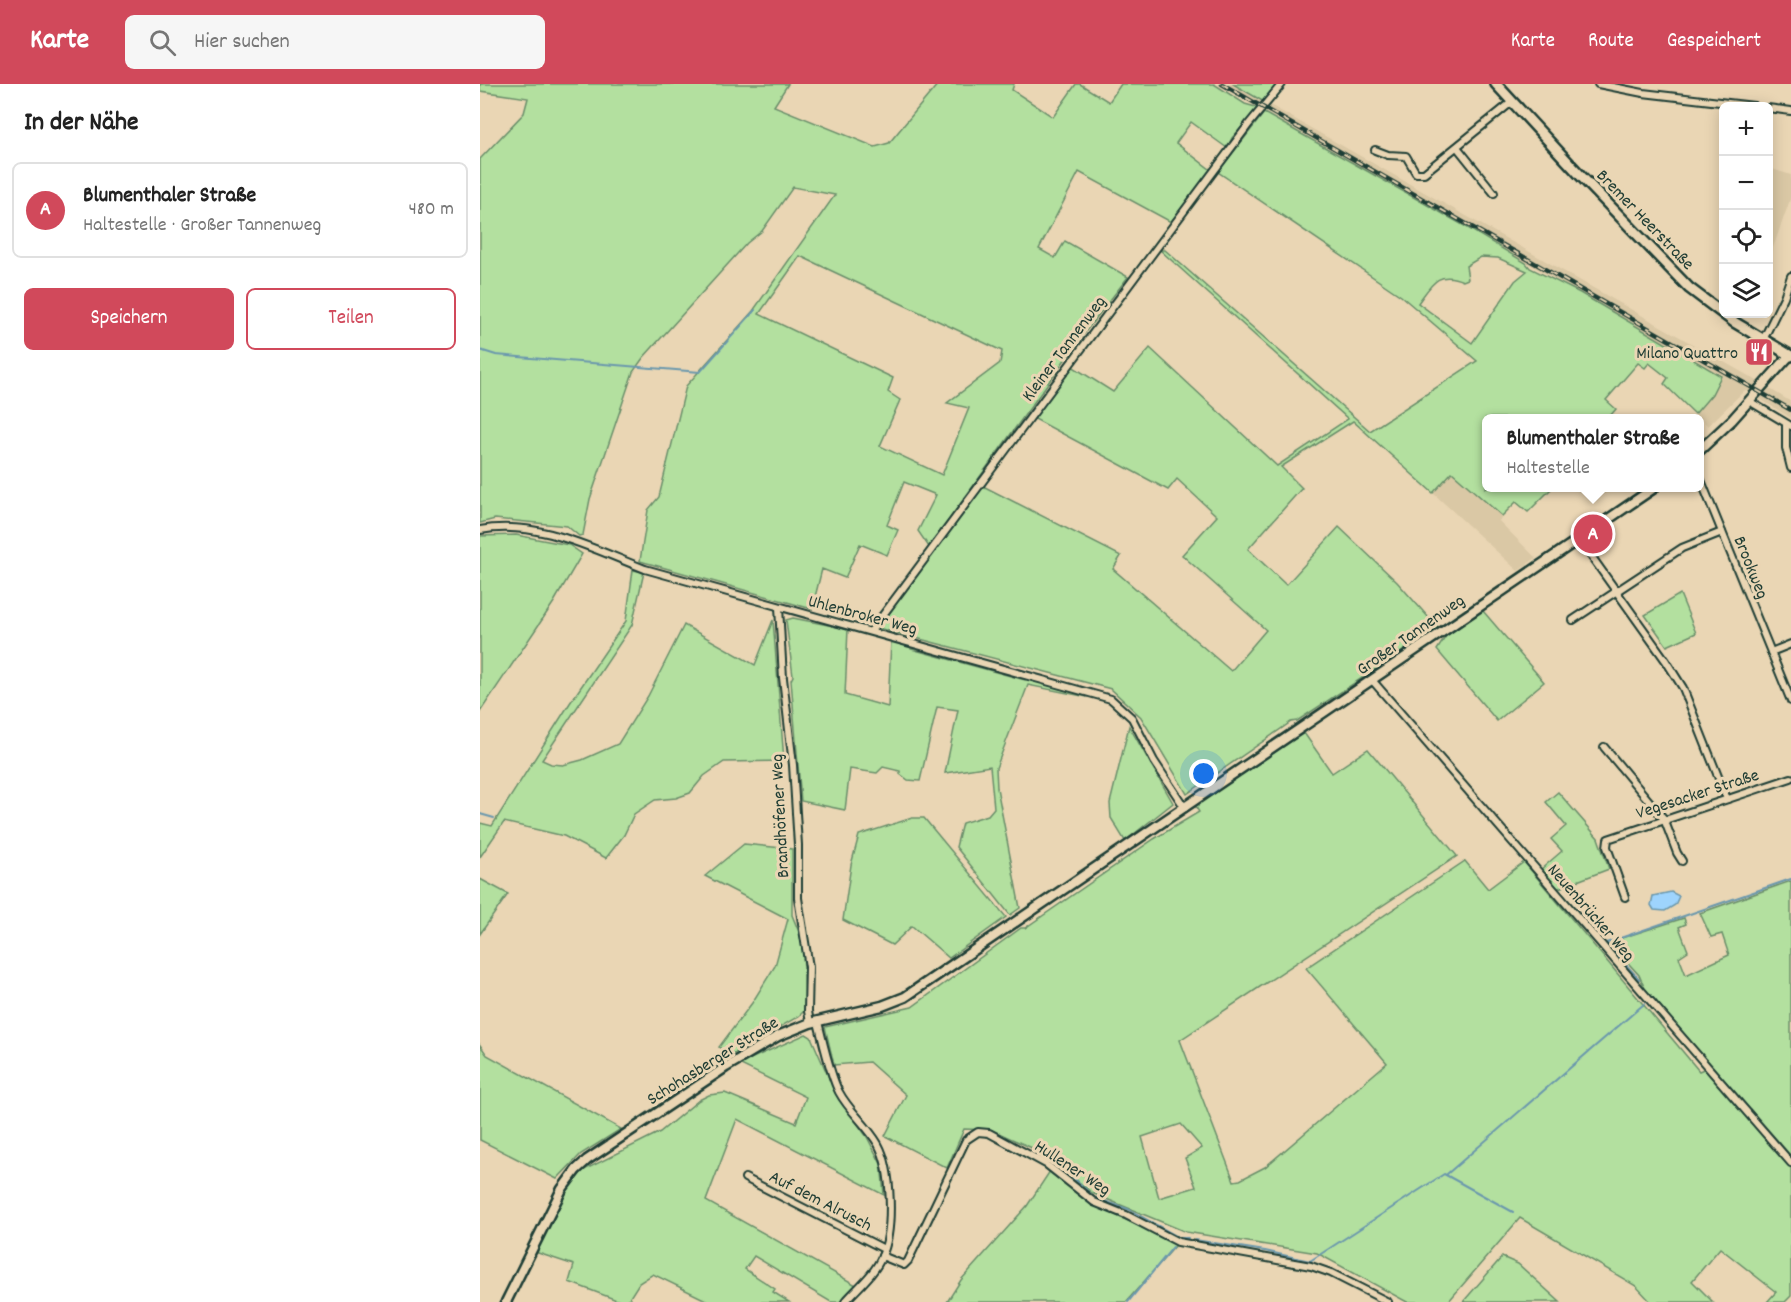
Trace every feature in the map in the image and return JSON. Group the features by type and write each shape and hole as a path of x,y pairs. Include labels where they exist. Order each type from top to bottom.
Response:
{"main road":[{"name":"Bremer Heerstraße","path":"1496,84 1689,288 1734,322 1790,356"}],"street":[{"name":"Kleiner Tannenweg","path":"871,631 1249,124 1282,84"},
{"path":"1598,84 1643,93 1720,102"},
{"path":"1375,150 1388,155 1406,156 1416,173 1424,173 1513,101"},
{"path":"1773,109 1791,111"},
{"path":"1457,147 1494,193"},
{"path":"1763,340 1784,297 1791,276"},
{"path":"1704,446 1790,356"},
{"path":"1749,401 1788,424 1786,448 1791,468"},
{"name":"Brookweg","path":"1704,487 1791,701"},
{"name":"Großer Tannenweg","path":"1185,808 1648,492"},
{"name":"Uhlenbroker Weg","path":"480,530 523,529 552,535 582,544 645,569 1111,699 1132,718 1154,761 1185,808"},
{"path":"1573,621 1682,548 1722,532"},
{"path":"1579,539 1683,688 1726,799"},
{"name":"Brandhöfener Weg","path":"779,607 783,678 794,765 798,898 809,967 808,1011 839,1092 878,1144 885,1162 889,1202 883,1252"},
{"path":"1771,652 1791,644"},
{"name":"Neuenbrücker Weg","path":"1372,680 1791,1162"},
{"path":"1604,747 1664,819 1677,854 1682,861"},
{"name":"Vegesacker Straße","path":"1624,897 1607,847 1608,839 1791,778"},
{"name":"Schohasberger Straße","path":"506,1302 562,1189 576,1170 611,1143 745,1055 778,1036 814,1023 882,1006 905,997 1185,808"},
{"name":"Hullener Weg","path":"883,1252 899,1264 904,1265 908,1262 966,1140 978,1132 989,1133 1046,1164 1094,1202 1126,1215 1178,1242 1311,1266 1331,1273 1388,1302"},
{"name":"Auf dem Alrusch","path":"745,1178 883,1252"},
{"path":"845,1302 876,1267 883,1252"}],"shaded area":[{"path":"1217,84 1233,84 1754,379 1791,402 1791,418 1745,390 1708,426 1704,422 1704,414 1695,414 1712,394 1720,376"},
{"path":"1773,169 1791,175 1791,197 1773,248"},
{"path":"1452,472 1502,516 1499,521 1536,558 1518,571 1433,493"}],"green space":[{"path":"480,84 788,84 774,106 875,147 889,143 938,84 1014,84 1012,90 1053,117 1076,84 1080,84 1109,102 1121,84 1214,84 1245,104 1259,108 1232,138 1227,148 1191,122 1176,143 1211,170 1171,222 1079,172 1039,249 1055,258 1065,241 1128,277 1082,336 929,547 918,531 936,495 904,482 887,525 898,530 887,555 860,544 845,578 822,569 812,609 640,561 648,510 659,497 686,386 753,311 835,195 793,187 762,231 747,243 643,358 633,372 590,499 583,535 579,536 567,526 495,519 480,523 480,159 524,113 528,98 480,91","holes":["800,256 1002,351 1000,363 947,403 969,408 942,475 880,446 900,400 888,392 893,378 759,314"]},
{"path":"1233,84 1277,84 1264,102"},
{"path":"1264,113 1463,225 1526,263 1530,268 1580,293 1721,376 1712,394 1695,414 1664,384 1668,378 1649,363 1645,368 1638,363 1606,400 1616,409 1612,414 1482,414 1482,492 1548,492 1528,512 1516,502 1502,516 1452,472 1433,493 1353,421 1281,467 1302,488 1248,549 1286,585 1339,527 1397,582 1438,628 1297,721 1291,722 1187,794 1141,717 1111,689 878,628 983,486 1121,556 1113,569 1231,671 1266,630 1182,555 1217,516 1177,479 1168,490 1033,418 1072,366 1113,392 1150,348 1277,466 1348,419 1160,250 1165,250 1370,431 1477,361 1401,296 1218,172","holes":["1481,257 1498,258 1527,271 1515,281 1472,343 1418,303 1427,290 1441,278 1447,277 1463,281 1468,279 1466,266"]},
{"path":"516,535 569,545 582,554 554,602 480,712 480,536"},
{"path":"633,570 644,572 632,625 542,760 551,764 563,765 582,760 618,744 648,696 684,625 755,665 773,620 784,761 724,762 704,776 690,793 676,798 655,800 634,814 624,835 606,858 564,836 504,822 480,857 480,823 492,826 570,703 626,621"},
{"path":"1680,594 1696,633 1667,646 1645,615"},
{"path":"1483,611 1544,682 1497,721 1437,650 1446,636"},
{"path":"793,618 848,629 845,695 888,707 891,640 911,646 911,649 1025,680 1030,677 1088,695 1087,697 1028,685 996,768 997,788 1020,908 1010,915 956,847 962,823 988,815 994,808 990,766 945,773 958,710 937,707 920,781 908,780 900,774 900,771 883,767 877,773 850,769 845,810 801,801 791,680 793,676 786,620"},
{"path":"1129,726 1173,803 1125,841 1111,818 1110,803"},
{"path":"1304,733 1332,773 1368,749 1457,856 1180,1040 1234,1181 1265,1167 1387,1063 1306,968 1465,861 1488,889 1524,862 1699,1071 1706,1068 1791,1166 1791,1296 1785,1302 1767,1302 1776,1292 1720,1248 1692,1281 1713,1302 1651,1302 1636,1286 1520,1218 1448,1302 1407,1302 1317,1253 1186,1232 1092,1193 1055,1162 1032,1148 992,1130 964,1129 947,1168 885,1136 906,1095 869,1062 834,1065 825,1027 912,1007 1021,928 1025,928 1154,839 1199,812 1194,804","holes":["1181,1124 1202,1148 1185,1158 1196,1187 1159,1198 1142,1137"]},
{"path":"1558,792 1598,838 1609,869 1556,889 1540,870 1562,851 1551,839 1566,826 1546,802"},
{"path":"912,818 924,818 1006,917 949,958 912,926 892,945 843,920 851,865 859,835"},
{"path":"744,844 792,849 792,915 803,942 805,1010 799,1016 730,1056 719,1047 752,1003 775,966 788,919 705,876"},
{"path":"480,879 508,894 480,934"},
{"path":"1791,881 1791,1156 1645,989 1639,975 1609,942 1684,918 1686,924 1679,927 1688,951 1679,957 1686,975 1729,955 1722,934 1711,937 1700,913"},
{"path":"806,1034 811,1037 836,1094 867,1137 881,1164 881,1162 884,1195 737,1119 706,1201 856,1285 841,1302 831,1302 754,1256 745,1269 775,1289 773,1292 789,1302 706,1302 653,1274 639,1283 627,1302 622,1302 569,1282 574,1265 535,1252 566,1190 584,1170 660,1132 699,1100 709,1095 725,1093 796,1123 806,1097 739,1064"},
{"path":"480,1045 487,1055 621,1129 581,1154 557,1179 480,1140"},
{"path":"1050,1171 1090,1203 1177,1244 1126,1302 947,1302 961,1280 1027,1206"},
{"path":"1502,1257 1518,1264 1560,1302 1463,1302"}],"water":[{"path":"1671,892 1679,896 1675,905 1665,911 1654,910 1651,905 1653,896"}],"waterway":[{"path":"480,350 496,355 700,372 755,310"},
{"path":"480,814 494,818"},
{"path":"1639,979 1606,943 1791,879"},
{"path":"1447,1174 1644,1004"},
{"path":"1060,1160 1063,1168 1095,1198 1128,1209 1180,1238 1188,1238"},
{"path":"1195,1240 1310,1261 1444,1174 1513,1212"},
{"path":"1128,1302 1173,1247"}],"railway":[{"path":"1222,84 1791,410"}],"place":[{"name":"Milano Quattro","path":"1759,352"},
{"name":"Blumenthaler Straße","path":"1593,534"}]}
